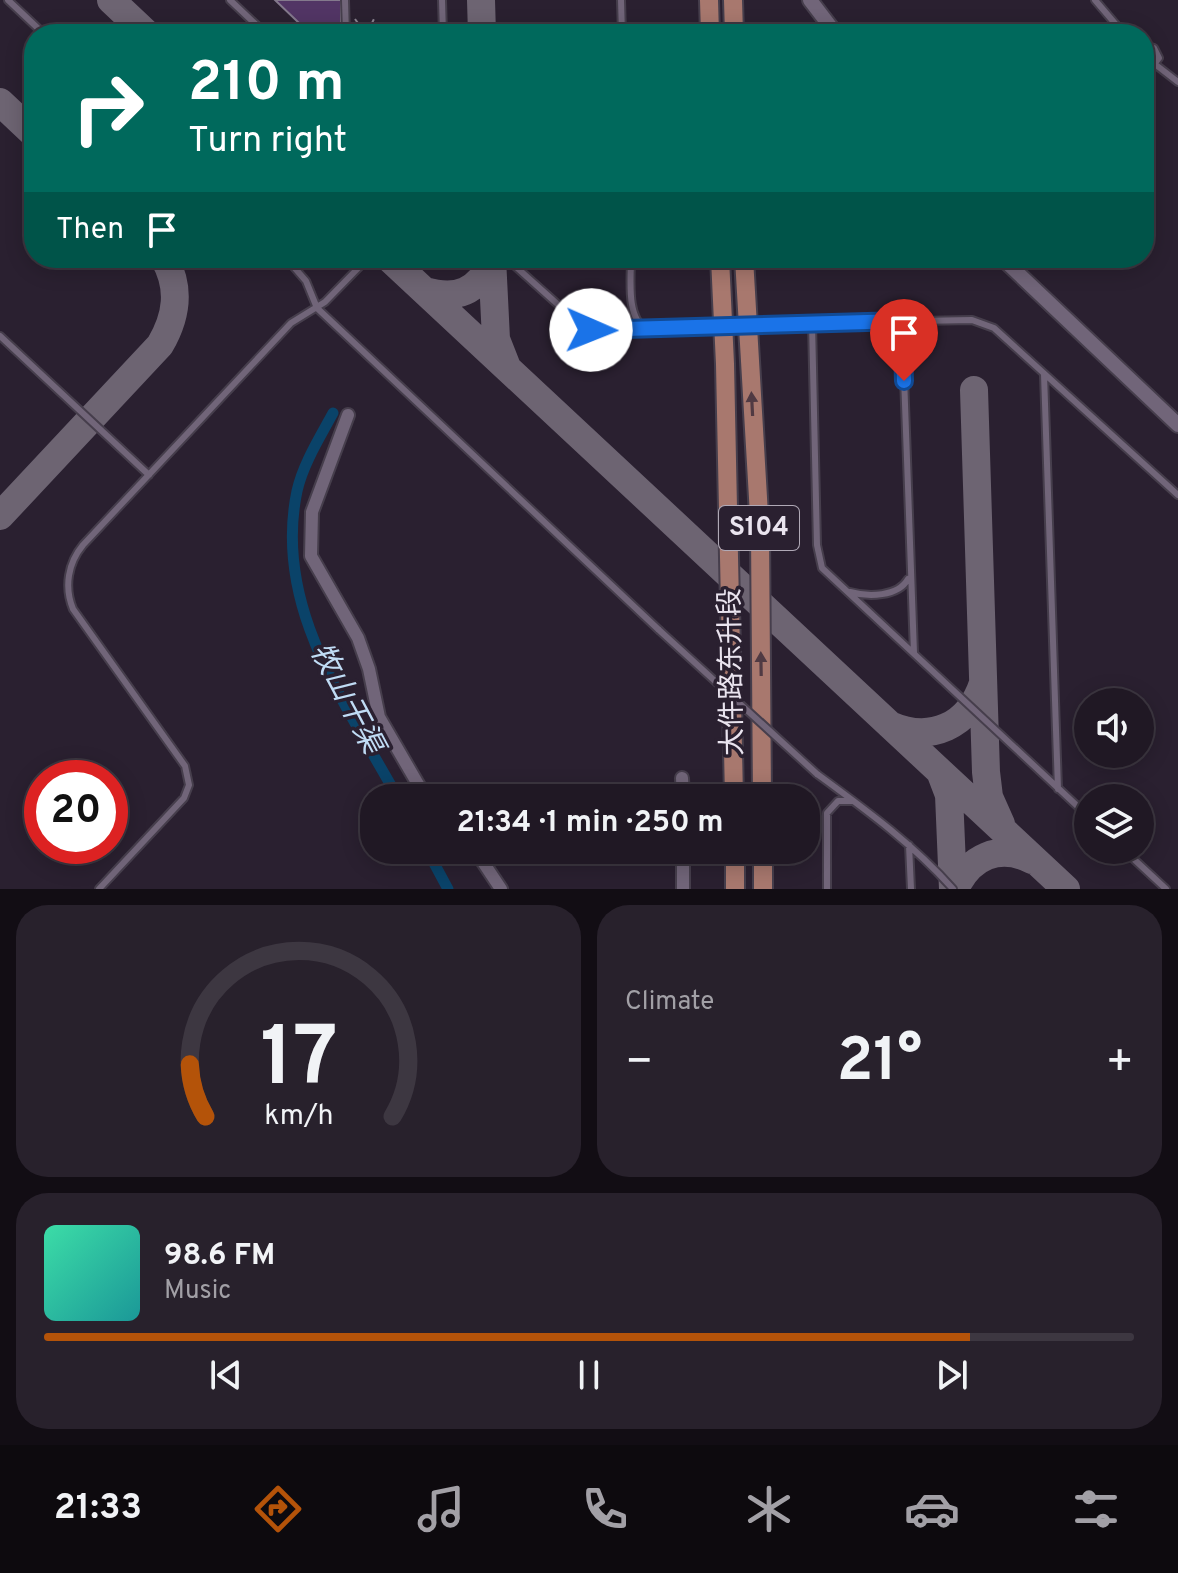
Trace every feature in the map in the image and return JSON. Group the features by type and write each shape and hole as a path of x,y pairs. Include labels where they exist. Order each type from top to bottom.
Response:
{"main road":[{"path":"709,0 710,24"},
{"name":"大件路东升段","path":"720,268 734,784"},
{"name":"大件路东升段","path":"745,268 760,532 762,784"},
{"path":"735,864 735,889"},
{"path":"763,864 763,889"}],"street":[{"path":"810,0 829,24"},
{"path":"821,0 832,24"},
{"path":"1013,268 1178,425"},
{"path":"348,415 312,512 311,556 358,638 369,669 379,717 418,784"},
{"path":"682,778 682,784"},
{"path":"484,864 501,889"},
{"path":"683,864 683,889"}],"lane":[{"path":"8,0 33,24"},
{"path":"230,0 255,24"},
{"path":"442,0 443,24"},
{"path":"621,0 622,24"},
{"path":"1095,0 1115,24"},
{"path":"345,2 346,24"},
{"path":"1154,50 1159,58 1156,65 1178,82"},
{"path":"295,268 306,281 317,308 659,630 817,774 909,845 953,889"},
{"path":"99,889 180,802 189,785 185,766 73,609 69,596 70,571 79,550 291,323 317,308 358,268"},
{"path":"517,268 583,327 601,332 808,323 983,322 1178,495"},
{"path":"632,268 635,315 640,326 650,330"},
{"path":"902,321 910,604 912,643 918,659"},
{"path":"808,323 818,562 1074,803"},
{"path":"0,336 149,475"},
{"path":"1044,374 1058,789"},
{"path":"846,591 863,595 893,592 901,589 909,577"},
{"path":"893,592 910,604"},
{"path":"827,889 827,813 838,801 856,802"},
{"path":"909,845 911,889"},
{"path":"1139,864 1166,889"}],"path":[{"path":"345,2 359,24"},
{"path":"372,24 375,17"}],"building":[{"path":"275,0 341,0 341,23 299,23"}],"waterway":[{"name":"牧山干渠","path":"333,413 308,461 297,491 292,533 295,574 304,613 319,652 336,689 390,784"},
{"name":"牧山干渠","path":"435,864 448,889"}],"taxiway":[{"path":"111,0 136,24"},
{"path":"481,0 482,24"},
{"path":"0,102 24,125"},
{"path":"0,516 160,345 175,302 169,268"},
{"path":"400,268 1066,889"},
{"path":"425,291 436,294 465,291 473,287 488,268"},
{"path":"492,268 496,339 507,367"},
{"path":"974,390 986,772 989,797 1001,824"},
{"path":"890,725 920,732 947,727 968,710 983,683"},
{"path":"941,774 949,795 953,889"},
{"path":"955,889 969,869 987,856 1008,853 1032,860"}],"route":[{"path":"591,330 902,321 904,381"}]}
